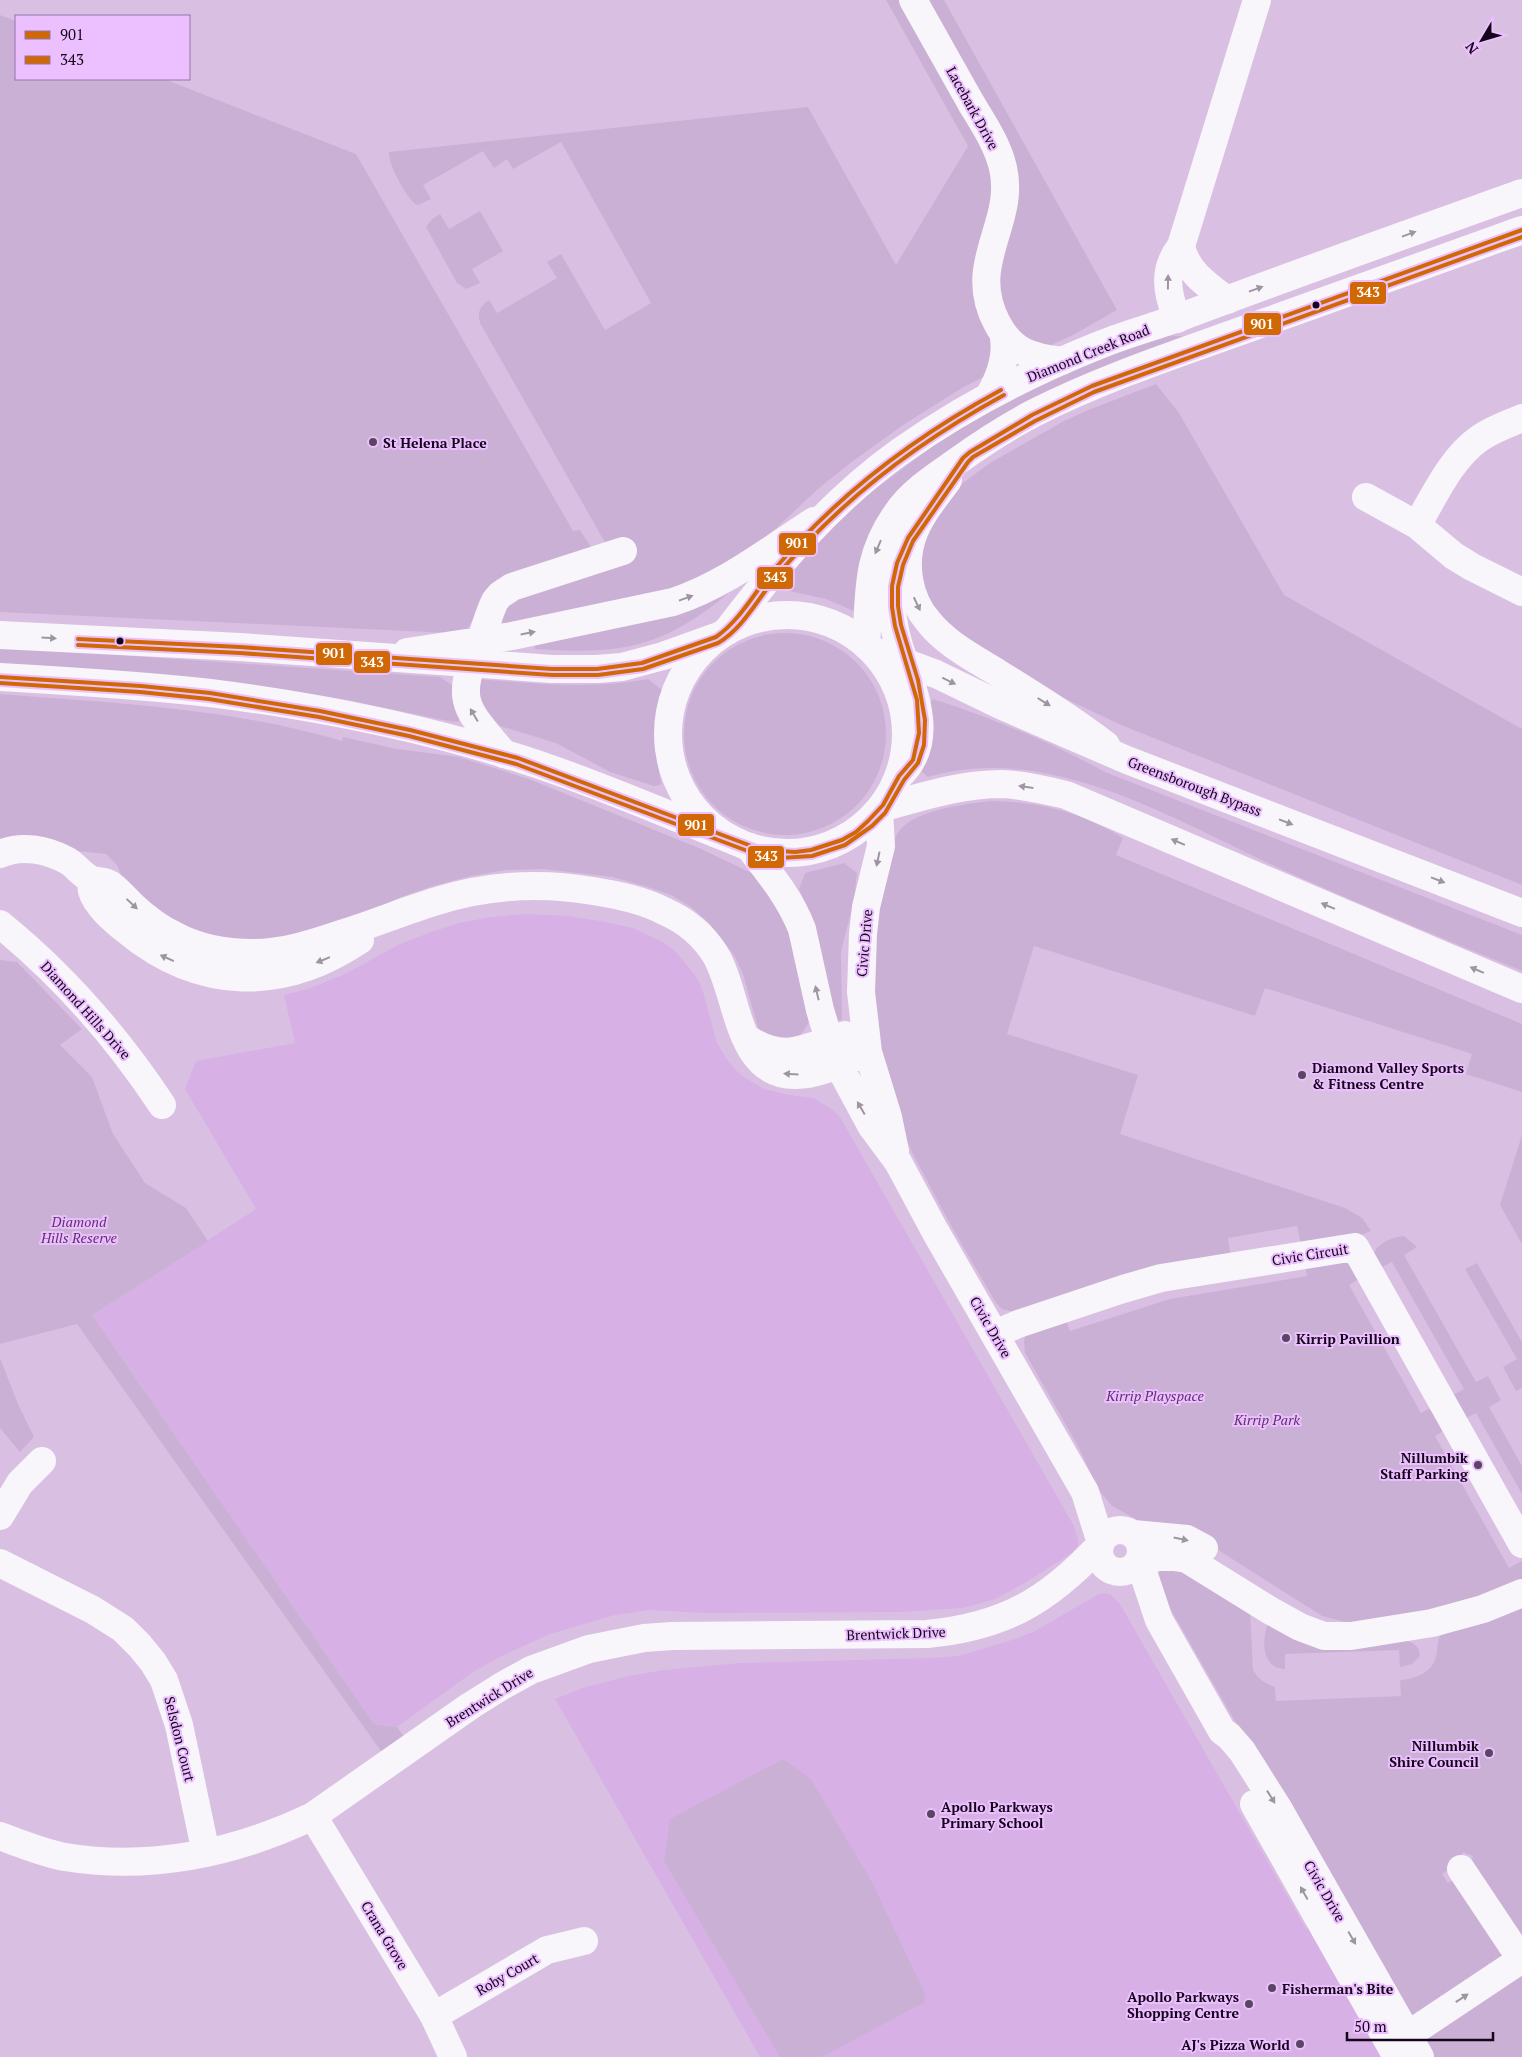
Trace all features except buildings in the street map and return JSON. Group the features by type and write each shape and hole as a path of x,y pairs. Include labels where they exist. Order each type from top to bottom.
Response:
{"main road":[{"name":"Lacebark Drive","path":"913,0 990,136 1003,168 1004,200 985,276 989,305 1004,338 1003,362 996,384 989,396"},
{"path":"1203,345 1183,330 1169,298 1167,280 1170,264 1181,246 1257,0"},
{"name":"Diamond Creek Road","path":"721,634 768,578 832,508 899,452 989,396 1062,361 1103,344 1177,319 1522,192"},
{"path":"869,647 870,572 884,534 903,505 964,456 1047,406 1100,383 1522,230"},
{"path":"1181,246 1183,257 1193,272 1227,300"},
{"path":"1004,338 1027,353 1062,361"},
{"path":"1417,525 1450,472 1468,448 1492,431 1522,418"},
{"path":"899,776 909,766 913,758 919,732 918,706 895,632 892,616 894,573 901,551 964,456"},
{"path":"1366,497 1417,525 1454,556 1472,567 1522,592"},
{"path":"0,635 381,657 475,652 661,606 686,598 718,584 832,508"},
{"path":"918,524 909,548 908,574 912,592 927,621 964,652 1060,712 1127,760"},
{"path":"504,754 475,719 469,707 465,687 475,652 495,601 506,591 623,551"},
{"path":"0,677 141,686 259,700 385,724 504,754 571,777 743,845 788,854 814,850 850,836 860,829 880,809 894,788 899,776 906,741 903,706 890,674 869,647 833,624 800,615 765,616 642,663 610,669 552,668 475,652"},
{"path":"721,634 696,656 676,690 670,710 668,729 669,750 673,769 692,804 705,820 720,832 743,845"},
{"name":"Greensborough Bypass","path":"869,647 905,661 1127,760 1522,913"},
{"path":"880,809 923,796 978,785 1003,784 1025,786 1066,795 1522,989"},
{"name":"Civic Drive","path":"880,809 879,856 866,907 861,992 867,1041 898,1162"},
{"name":"Civic Drive","path":"743,845 781,888 798,918 833,1052 872,1127 898,1162 935,1232 1085,1492 1129,1555 1159,1620 1222,1731 1222,1740 1229,1761 1398,2051"},
{"path":"0,854 15,848 44,852 68,861 92,880 104,881 114,887 132,906 154,924 176,936 199,946 224,951 252,953 295,949 394,917 426,904 458,895 497,888 549,885 608,893 650,905 678,918 698,933 707,942 720,964 745,1037 765,1049 788,1052 833,1052 867,1041"},
{"name":"Diamond Hills Drive","path":"0,924 50,968 103,1024 126,1053 162,1105"},
{"name":"Civic Circuit","path":"995,1334 1018,1324 1161,1278 1356,1247 1522,1544"},
{"path":"0,1516 20,1483 42,1461"},
{"name":"Civic Drive","path":"1085,1492 1100,1544"},
{"name":"Brentwick Drive","path":"0,1836 64,1856 110,1862 151,1862 206,1854 284,1830 313,1816 470,1706 531,1670 558,1659 618,1643 663,1636 927,1634 951,1632 1008,1616 1061,1584 1129,1555 1123,1530 1114,1530 1106,1535 1100,1544 1061,1584"},
{"path":"1129,1555 1187,1539 1282,1600 1326,1623 1340,1628 1376,1632 1432,1623 1461,1616 1500,1603 1522,1593"},
{"name":"Selsdon Court","path":"0,1563 93,1610 123,1629 153,1662 164,1680 179,1725 206,1854"},
{"name":"Crana Grove","path":"313,1816 434,2016 453,2057"},
{"path":"1398,2051 1522,1959 1459,1868"},
{"name":"Roby Court","path":"434,2016 547,1950 584,1941"}],"shaded area":[{"path":"527,914 569,916 606,922 633,928 663,942 676,952 695,975 702,988 717,1043 726,1058 742,1076 764,1089 814,1098 833,1110 840,1117 1074,1526 1078,1546 1072,1553 995,1599 963,1608 902,1612 705,1613 649,1610 615,1615 550,1634 502,1656 473,1672 397,1727 374,1724 92,1315 256,1209 185,1089 196,1061 295,1043 284,995 308,989 345,974 398,945 428,933 459,923 491,917"},
{"name":"Apollo Parkways Primary School","path":"1104,1593 1111,1595 1120,1604 1306,1929 1316,1924 1391,2057 760,2057 555,1699 583,1688 628,1676 664,1670 740,1663 959,1656 1033,1632 1097,1595"}],"green space":[{"path":"886,0 944,0 1117,310 1073,335 962,388 903,425 819,488 751,552 705,583 503,626 502,618 508,604 607,546 480,323 480,310 489,300 497,313 557,278 547,262 561,254 605,330 651,303 561,142 513,169 507,159 494,168 483,151 423,185 431,199 418,205 409,197 399,182 391,164 389,152 808,107 896,265 968,146"},
{"path":"0,15 15,21 15,80 167,80 356,154 573,531 580,530 593,550 487,591 468,627 463,631 450,633 0,612"},
{"path":"480,211 503,251 472,269 480,283 466,289 457,283 426,227 431,220 440,214 449,229"},
{"path":"1165,335 1186,337 1007,417 854,611 826,599 789,591 784,579 812,544 871,492 937,443 973,420 1072,368"},
{"path":"1156,384 1179,413 1284,595 1522,729 1522,885 1121,725 1024,679 939,619 920,581 921,540 952,491 990,463 1064,421"},
{"path":"728,586 732,590 685,625 641,644 593,650 535,649 534,639"},
{"path":"795,633 805,634 833,644 857,662 875,686 879,695 885,714 885,754 879,773 875,782 857,806 833,824 824,828 805,834 775,835 765,834 737,824 713,806 695,782 691,773 685,754 684,724 685,714 695,686 713,662 737,644 746,640 765,634"},
{"path":"0,647 440,677 455,687 463,715 458,722 448,721 342,699 251,685 0,665"},
{"path":"475,679 583,685 648,679 662,690 657,706 654,742 660,785 654,786 610,772 556,743 500,726 490,720 482,710"},
{"path":"0,694 172,708 215,714 258,721 342,741 343,737 397,749 459,757 529,779 699,848 756,875 784,915 811,1016 809,1021 803,1032 789,1042 759,1031 743,974 734,955 709,923 691,907 673,896 613,877 543,869 506,870 471,876 401,897 327,931 242,945 177,926 126,887 117,865 106,854 0,843"},
{"path":"933,699 1021,731 1105,772 1522,935 1522,971 1321,887 1161,812 1115,793 1069,779 1022,770 975,769 928,777 918,768 925,710"},
{"path":"991,801 1043,806 1091,821 1123,838 1116,855 1522,1024 1522,1092 1466,1074 1472,1054 1265,988 1255,1016 1034,946 1007,1034 1138,1075 1120,1134 1345,1208 1362,1218 1371,1231 1351,1239 1302,1248 1297,1226 1228,1238 1231,1258 1018,1313 1002,1309 996,1303 955,1232 908,1145 902,1130 888,1084 878,1035 874,985 876,923 894,839 902,828 920,816 957,806"},
{"path":"844,863 857,873 854,901 841,951 842,1020 836,1021 815,926 799,889 805,873"},
{"name":"Diamond Hills Reserve","path":"0,960 17,962 82,1029 60,1045 92,1077 113,1134 145,1183 186,1208 208,1241 92,1315 374,1724 397,1727 405,1738 383,1754 77,1324 0,1344"},
{"path":"1522,1135 1522,1244 1500,1205"},
{"path":"1404,1236 1417,1247 1404,1255 1476,1382 1488,1376 1501,1400 1489,1407 1522,1466 1522,1494 1476,1413 1464,1419 1451,1396 1464,1389 1392,1262 1378,1269 1373,1256 1375,1251 1381,1244 1390,1239"},
{"name":"Kirrip Park","path":"1346,1261 1352,1265 1361,1278 1349,1285 1421,1413 1434,1406 1447,1429 1435,1436 1509,1568 1522,1561 1522,1580 1496,1594 1372,1623 1345,1622 1322,1616 1196,1536 1143,1523 1112,1506 1098,1489 1079,1448 1025,1353 1024,1340 1026,1335 1065,1317 1070,1331 1170,1299 1307,1276 1305,1262"},
{"path":"1477,1263 1522,1342 1522,1388 1516,1391 1503,1367 1517,1359 1465,1269"},
{"path":"0,1358 18,1404 34,1437 20,1452 0,1428"},
{"path":"1176,1563 1250,1610 1253,1670 1262,1681 1275,1687 1276,1701 1401,1696 1400,1680 1416,1677 1431,1667 1436,1657 1438,1640 1444,1631 1522,1606 1522,1940 1471,1864 1473,1856 1463,1852 1458,1863 1442,1874 1448,1883 1454,1879 1510,1957 1410,2019 1323,1875 1162,1594 1158,1574 1161,1569"},
{"path":"1269,1621 1403,1640 1415,1645 1419,1649 1420,1656 1412,1664 1400,1667 1399,1650 1285,1654 1285,1669 1277,1668 1271,1664 1265,1651 1266,1628"},
{"path":"783,1759 810,1778 871,1880 925,1994 925,2002 822,2057 780,2057 664,1861 670,1819"},
{"path":"1522,1967 1522,2057 1426,2057 1423,2037"}],"transit line":[{"name":"901","path":"0,677 141,686 210,693 320,711 410,730 518,758 762,850 795,852 811,850 842,840 856,832 883,805 899,776 913,760 919,733 917,700 895,626 892,607 892,586 897,563 908,538 963,458 1032,415 1092,386 1522,230"},
{"name":"343","path":"0,683 140,692 209,699 319,717 409,736 516,764 761,856 779,858 812,856 845,845 872,826 885,813 904,780 918,763 924,745 925,720 918,680 901,625 898,587 903,565 913,541 973,457 1035,421 1094,392 1522,237"},
{"name":"901","path":"78,639 240,647 552,669 597,669 642,663 716,637 736,619 767,578 794,548 844,498 893,458 919,440 1001,390"},
{"name":"343","path":"78,645 240,653 552,675 598,675 643,669 718,643 726,638 746,618 790,561 849,502 923,444 1004,395"}],"place":[{"name":"St Helena Place","path":"373,442"},
{"name":"Diamond Valley Sports & Fitness Centre","path":"1302,1075"},
{"name":"Kirrip Pavillion","path":"1286,1338"},
{"name":"Nillumbik Staff Parking","path":"1478,1465"},
{"name":"Nillumbik Shire Council","path":"1489,1753"},
{"name":"Apollo Parkways Primary School","path":"931,1814"},
{"name":"Fisherman's Bite","path":"1272,1988"},
{"name":"Apollo Parkways Shopping Centre","path":"1249,2004"},
{"name":"AJ's Pizza World","path":"1300,2044"}],"park label":[{"name":"Kirrip Playspace","path":"1155,1395"}]}
